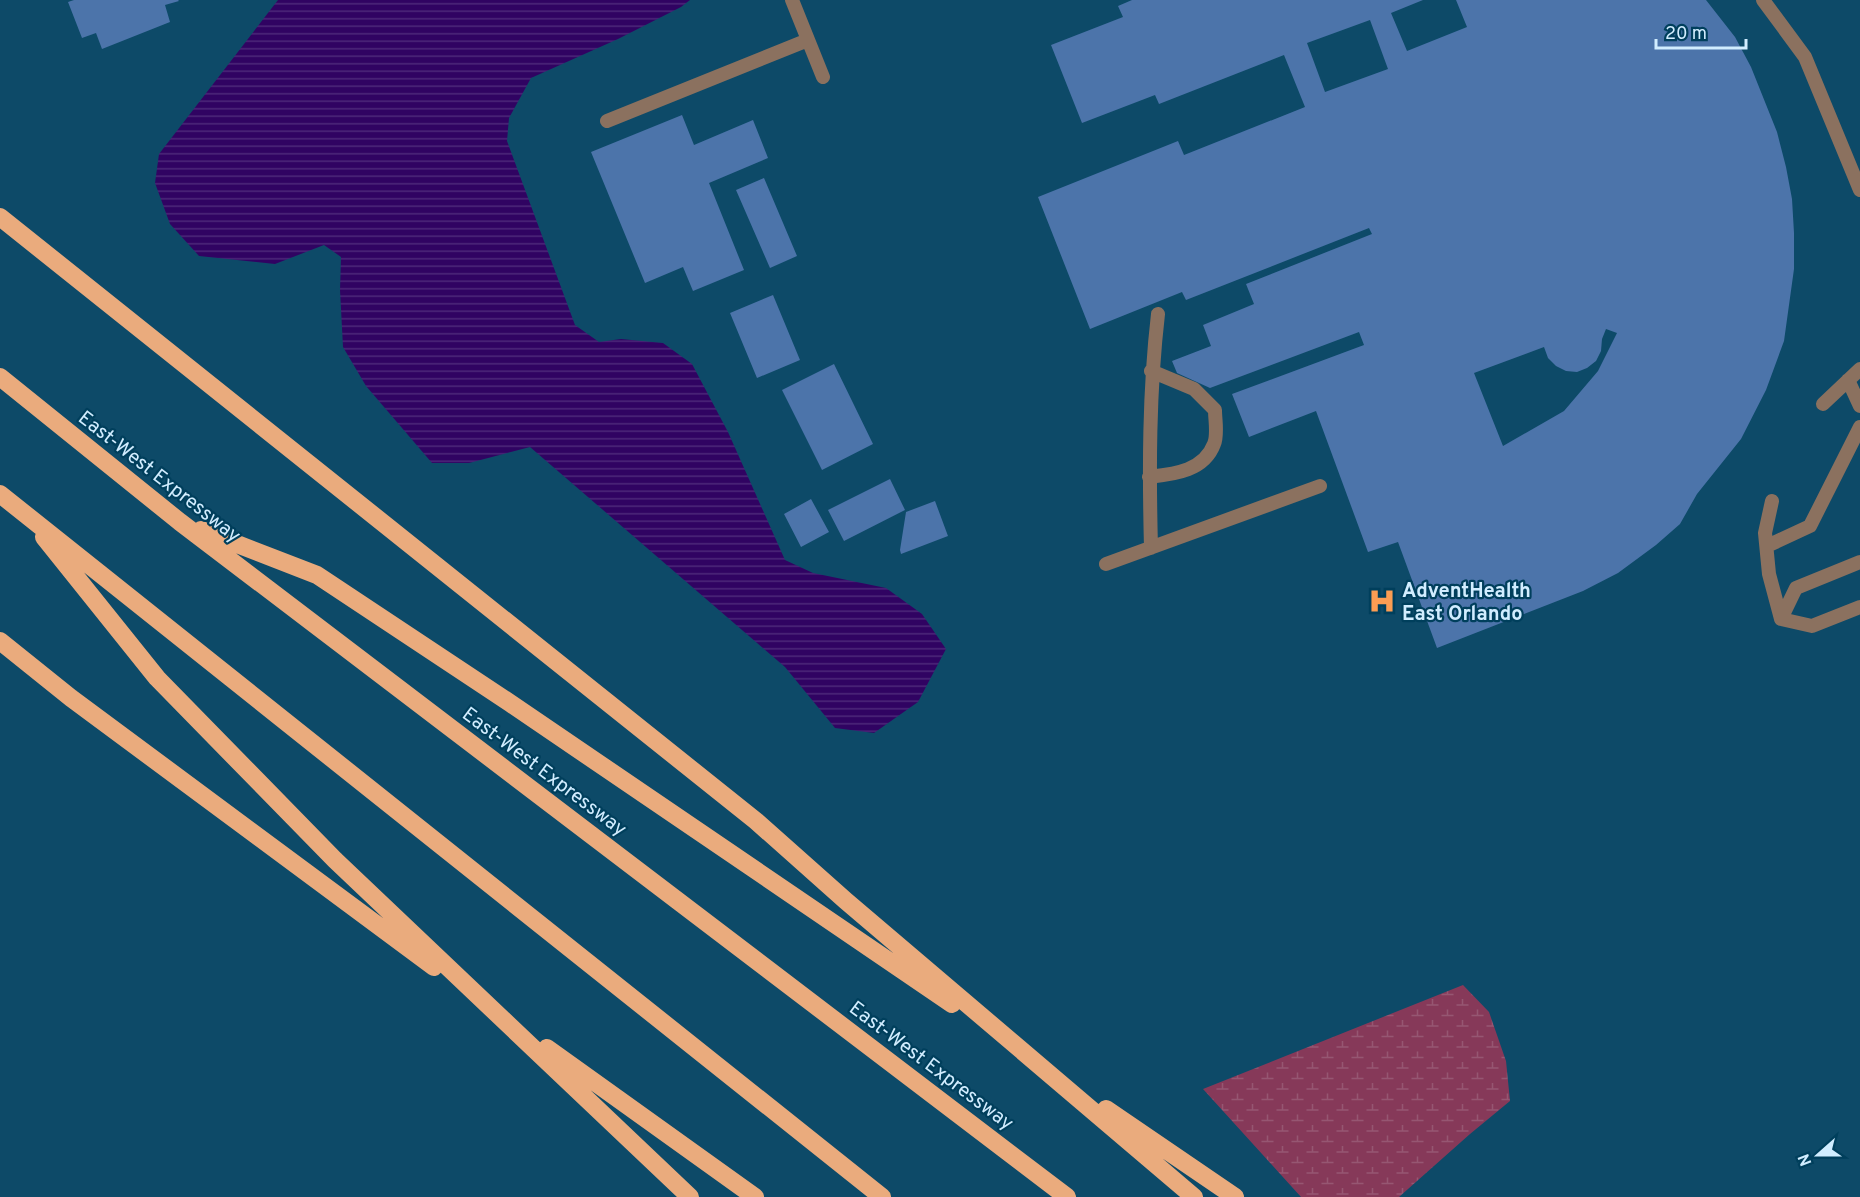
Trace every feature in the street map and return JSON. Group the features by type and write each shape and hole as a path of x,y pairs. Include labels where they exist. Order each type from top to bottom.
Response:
{"highway":[{"path":"0,217 756,821 846,901 1194,1197"},
{"name":"East-West Expressway","path":"0,377 180,522 1067,1197"},
{"path":"0,494 882,1197"},
{"path":"22,510 157,678 334,860 690,1197"},
{"path":"180,522 317,575 510,703 1235,1197"},
{"path":"0,640 71,698 430,964 755,1197"}],"lane":[{"path":"792,0 823,77"},
{"path":"1763,0 1805,57 1860,190"},
{"path":"607,121 808,40"},
{"path":"1151,548 1149,477 1151,370 1158,314"},
{"path":"1823,404 1860,369"},
{"path":"1149,477 1180,473 1205,460 1215,442 1215,410 1194,390 1151,370"},
{"path":"1848,380 1860,406"},
{"path":"1767,546 1810,526 1860,427"},
{"path":"1106,564 1320,486"},
{"path":"1772,501 1765,533 1769,574 1781,619"},
{"path":"1781,619 1796,588 1860,562"},
{"path":"1781,619 1812,626 1860,607"}],"green space":[{"path":"1463,985 1489,1012 1506,1061 1510,1101 1399,1197 1301,1197 1203,1089"}],"shaded area":[{"path":"278,0 690,0 681,7 618,39 531,78 509,118 507,141 575,325 599,342 621,339 663,343 692,364 728,432 785,560 813,573 886,588 922,614 946,649 918,702 874,733 835,728 785,667 530,447 469,463 432,463 366,386 343,347 341,257 324,245 275,264 199,256 170,224 155,183 159,154"}],"building":[{"path":"74,0 179,1 165,5 170,22 102,49 96,33 82,38 68,2"},
{"path":"1132,0 1423,0 1391,13 1407,51 1467,27 1456,0 1706,0 1735,37 1751,67 1777,132 1792,199 1794,269 1784,341 1766,390 1741,439 1697,494 1680,524 1618,573 1583,591 1437,648 1398,542 1368,552 1316,411 1249,437 1232,394 1364,345 1359,332 1210,388 1177,373 1172,361 1211,346 1203,325 1254,304 1246,284 1372,234 1369,228 1186,300 1182,292 1090,329 1038,197 1178,141 1184,155 1305,107 1284,55 1159,104 1155,95 1082,123 1051,45 1123,17 1118,6","holes":["1370,20 1388,69 1325,92 1307,43","1606,329 1617,333 1598,371 1564,411 1503,446 1474,373 1544,347 1548,358 1556,366 1566,371 1577,372 1596,361"]},
{"path":"682,115 694,145 753,120 768,158 709,183 744,270 693,291 683,267 645,283 591,152"},
{"path":"764,178 797,256 770,268 736,190"},
{"path":"773,295 800,360 757,378 730,313"},
{"path":"834,364 873,444 822,470 782,390"},
{"path":"890,479 905,510 844,541 828,510"},
{"path":"811,499 829,532 801,547 784,514"},
{"path":"935,501 948,536 901,554 906,512"}],"place":[{"name":"AdventHealth East Orlando","path":"1382,601"}]}
